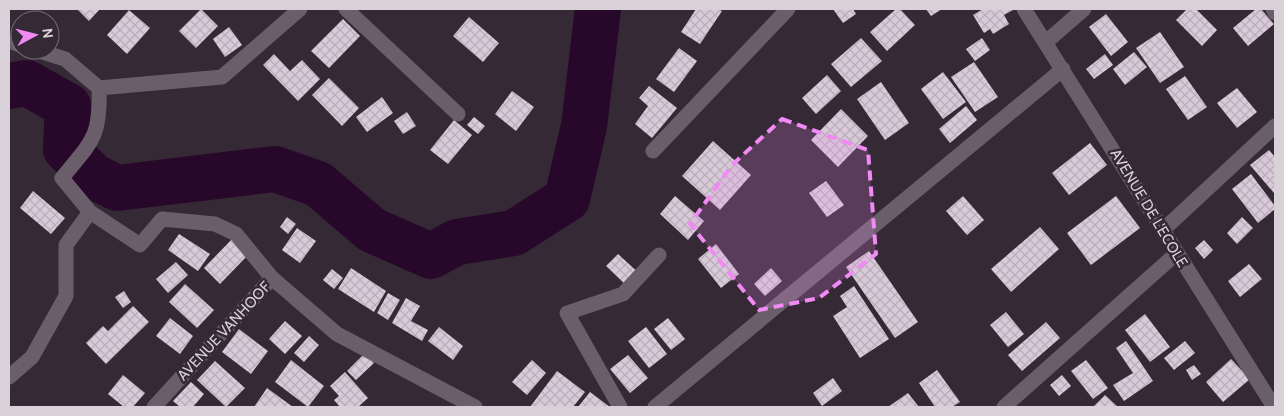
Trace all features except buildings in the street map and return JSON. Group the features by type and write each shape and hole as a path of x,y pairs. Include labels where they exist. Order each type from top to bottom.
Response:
{"street":[{"path":"60,57 65,59 99,88 222,77 300,9"},
{"path":"346,9 458,114"},
{"path":"653,152 788,9"},
{"name":"AVENUE DE L'ECOLE","path":"1024,9 1163,230 1176,254 1274,407"},
{"path":"1046,42 1084,9"},
{"path":"1272,9 1275,13"},
{"path":"655,407 1063,69"},
{"path":"99,88 100,115 91,144 62,178 90,212 140,245 162,219 215,224 236,234 272,278"},
{"path":"1163,230 1275,126"},
{"path":"9,377 32,357 66,296 66,245 90,212"},
{"path":"1004,407 1176,254"},
{"path":"620,407 568,313 623,294 659,255"},
{"name":"AVENUE VANHOOF","path":"154,407 272,278 337,334 475,407"}],"highlighted area":[{"path":"782,119 868,150 876,254 819,298 759,310 690,224 732,165"}],"waterway":[{"path":"9,86 27,83 68,106 66,149 93,176 117,188 275,169 318,184 372,230 431,256 457,242 514,233 567,199 584,126 598,9"}]}
